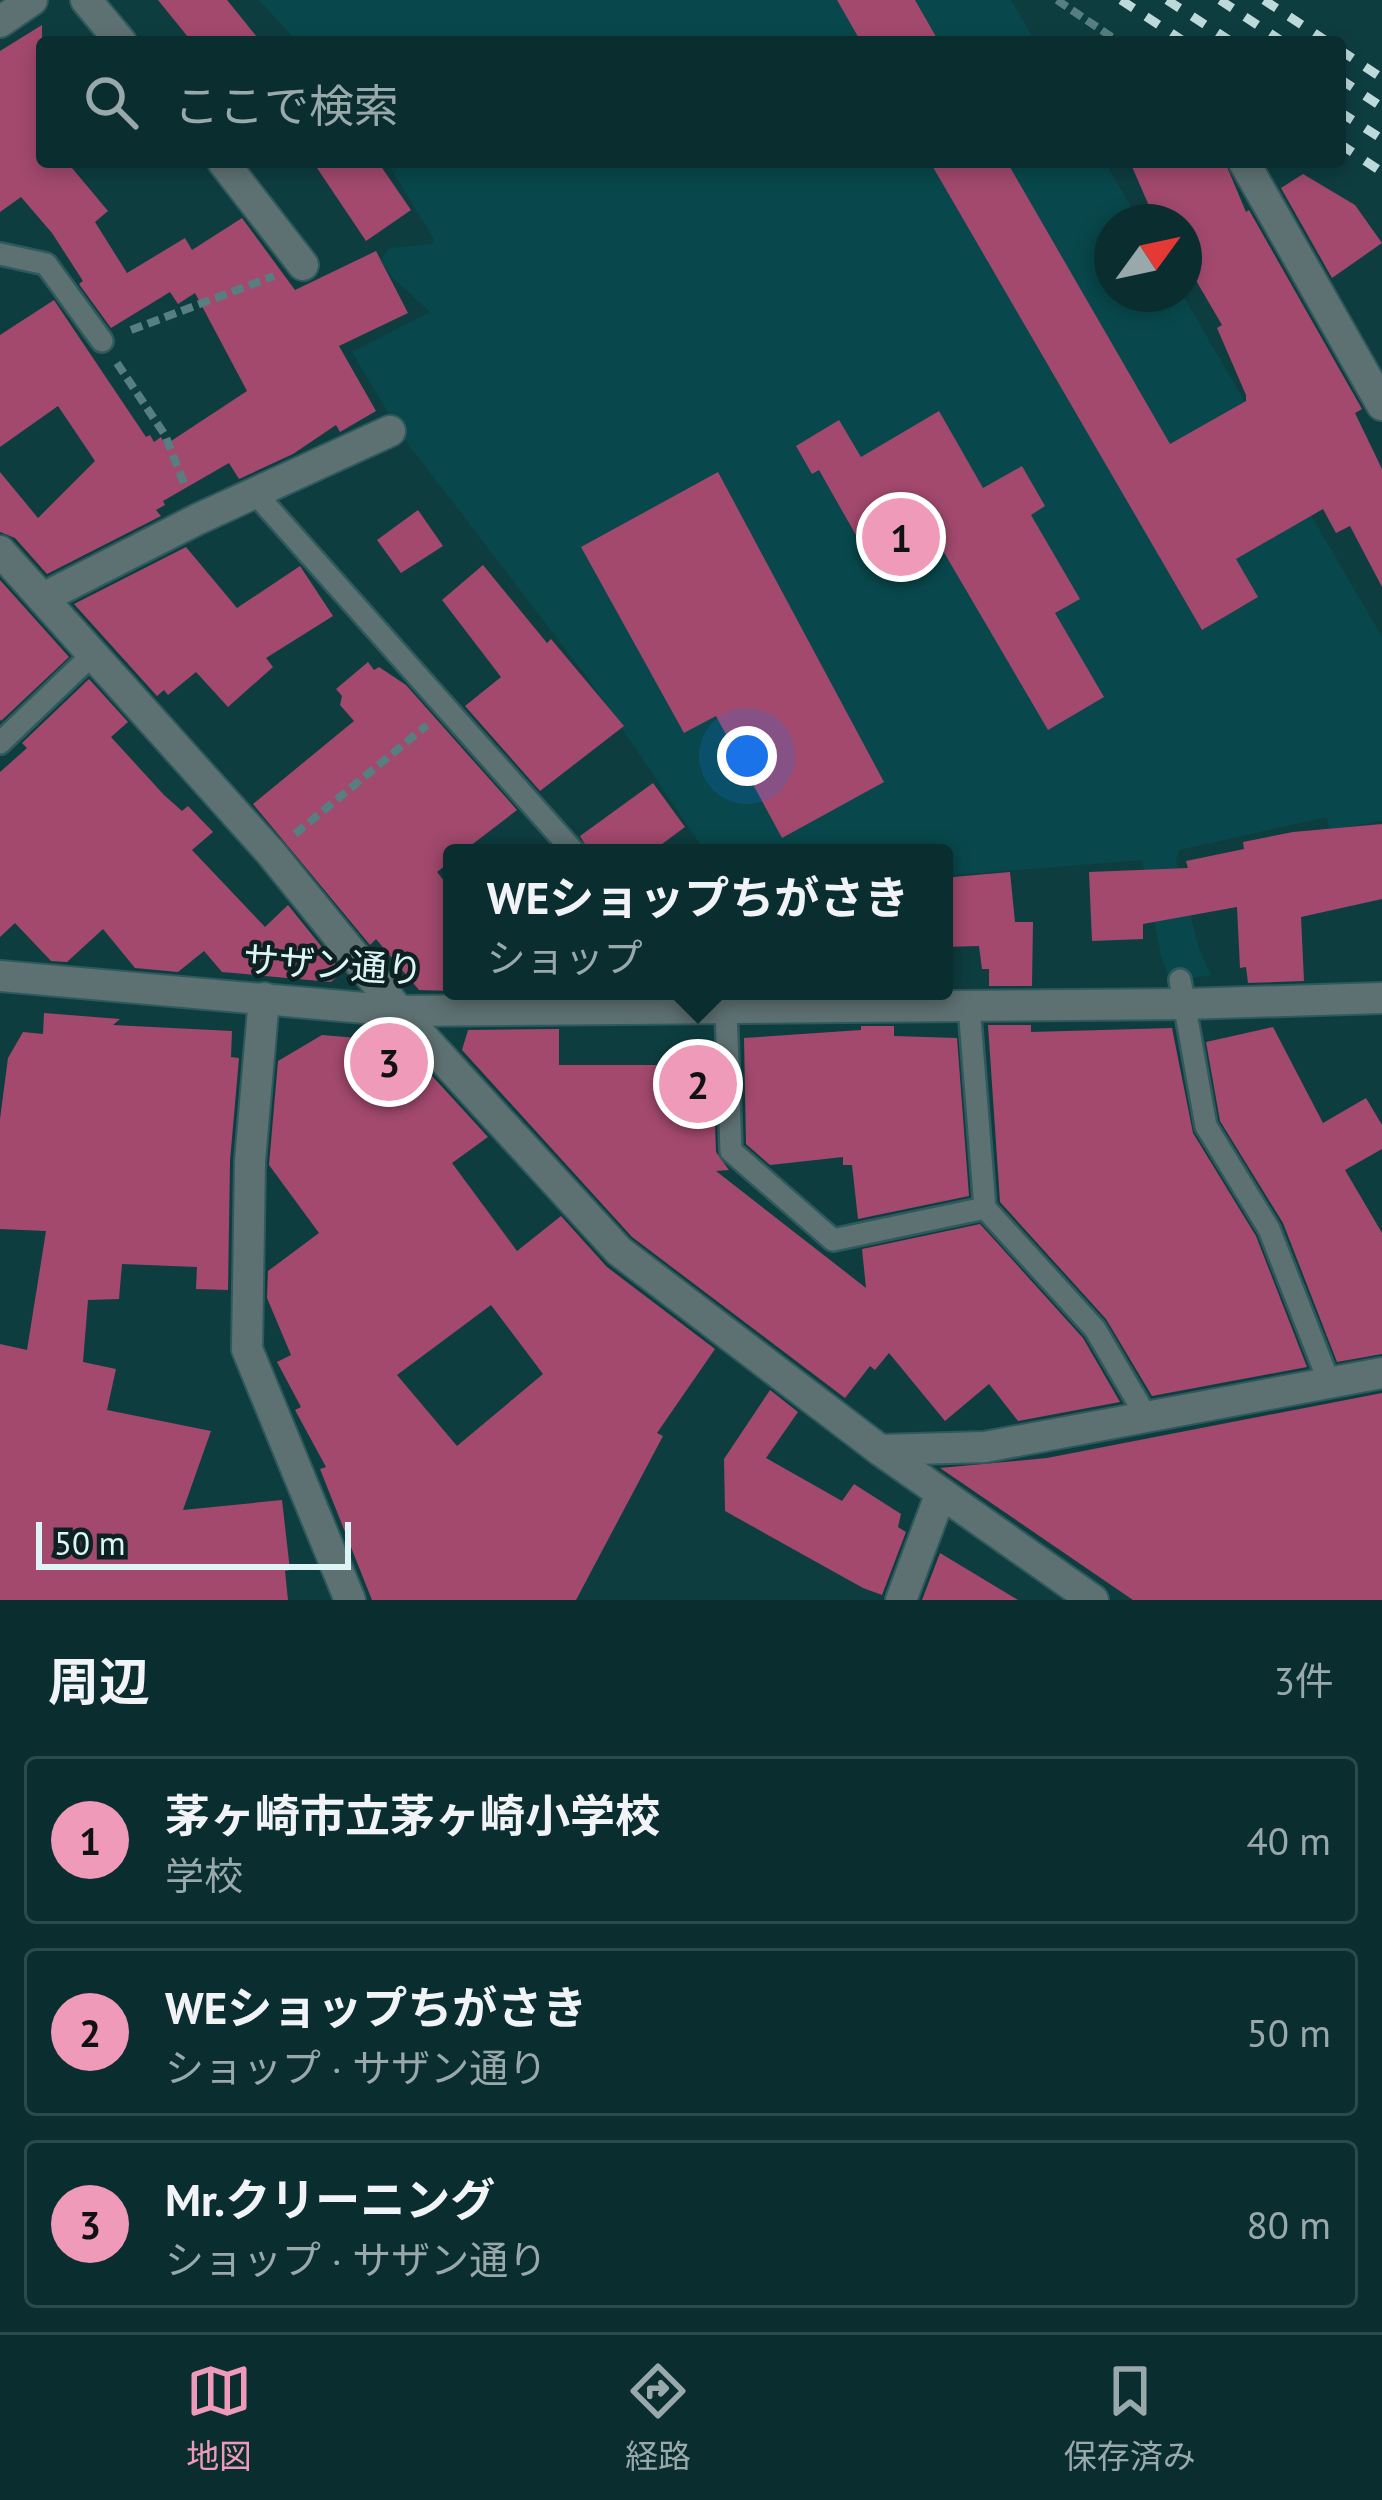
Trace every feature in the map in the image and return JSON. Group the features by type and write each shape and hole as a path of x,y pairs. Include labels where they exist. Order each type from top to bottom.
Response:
{"street":[{"path":"0,22 32,0"},
{"path":"86,0 117,36"},
{"path":"229,168 303,265"},
{"path":"1247,168 1382,404"},
{"path":"43,598 198,519 390,431"},
{"path":"1,554 272,853 399,1011 619,1251 880,1450 1093,1600"},
{"name":"サザン通り","path":"0,976 399,1011 618,1000 726,1010 969,1006 1182,992 1382,998"},
{"path":"264,998 250,1161 248,1349 350,1600"},
{"path":"880,1450 985,1447 1382,1373"},
{"path":"901,1600 941,1493"}],"lane":[{"path":"0,254 46,264 102,341"},
{"path":"255,493 567,844"},
{"path":"0,742 93,653"},
{"path":"1182,992 1206,1126 1269,1229 1329,1382"},
{"path":"969,1006 985,1208 1095,1329 1146,1416"},
{"path":"726,1010 731,1151 833,1240 985,1208"}],"path":[{"path":"1057,0 1110,36"},
{"path":"198,519 165,435 102,341 303,265"},
{"path":"272,853 446,708"}],"shaded area":[{"path":"259,0 1011,0 1032,36 292,36"},
{"path":"391,168 1108,168 1130,204 1094,204 1094,312 1192,312 1382,637 1382,821 1329,830 1327,817 1179,850 1176,860 1200,952 1211,975 1171,981 1162,960 1142,860 953,875 953,844 700,844 590,681 402,436 352,352 430,312 392,277 381,260 389,248 432,244 434,239"}],"building":[{"path":"158,0 227,0 256,36 187,36"},
{"path":"837,0 915,0 936,36 858,36"},
{"path":"42,25 42,36 36,36 36,168 72,168 108,211 95,222 127,273 185,238 192,250 242,218 295,290 376,251 408,313 339,346 376,411 340,432 336,425 293,454 239,479 229,463 163,501 165,505 156,510 161,516 47,574 15,538 0,532 0,472 38,518 95,461 58,406 0,447 0,335 54,300 146,437 150,435 154,442 161,437 165,445 247,391 195,293 178,304 170,292 111,328 79,284 83,281 52,233 21,197 0,212 0,51"},
{"path":"317,168 382,168 411,210 366,241"},
{"path":"933,168 1010,168 1170,444 1246,401 1246,395 1217,328 1222,325 1202,291 1202,204 1148,204 1133,168 1228,168 1246,212 1249,210 1362,409 1355,413 1382,469 1382,587 1350,526 1336,533 1323,509 1236,559 1258,597 1202,630"},
{"path":"1303,174 1355,205 1382,243 1332,278 1281,188"},
{"path":"939,411 983,488 1022,466 1045,506 1031,515 1080,599 1055,613 1104,697 1048,730 915,503 857,537 819,470 812,474 796,446 839,420 861,457"},
{"path":"718,472 884,782 782,838 716,716 684,733 581,547"},
{"path":"418,510 443,546 401,573 377,540"},
{"path":"186,547 237,608 300,566 333,616 266,658 273,667 228,707 196,672 168,695 164,690 157,696 74,604"},
{"path":"483,565 624,726 540,791 465,706 501,677 442,600"},
{"path":"0,580 69,657 1,721 0,719"},
{"path":"368,662 374,670 379,667 406,685 517,810 473,844 443,844 443,867 437,872 443,880 443,991 419,990 376,939 370,945 253,804 354,721 340,705 342,696 336,689"},
{"path":"89,679 128,722 111,737 164,795 182,811 188,806 213,832 192,850 265,927 288,905 342,972 331,982 222,972 204,951 178,972 135,968 103,929 67,962 51,961 15,923 0,937 0,772 27,748 22,743"},
{"path":"653,783 685,827 662,844 585,844 580,836"},
{"path":"1382,824 1382,899 1301,917 1304,981 1248,983 1246,967 1240,968 1237,907 1143,924 1143,939 1092,941 1089,872 1188,868 1186,861 1244,849 1243,842"},
{"path":"1010,872 1015,922 1033,922 1032,986 989,986 989,969 982,969 979,946 953,947 953,877"},
{"path":"44,1013 120,1019 113,1025 232,1031 231,1057 239,1058 230,1161 228,1290 196,1289 197,1267 122,1264 119,1299 88,1300 83,1362 116,1369 107,1410 211,1431 183,1510 282,1500 290,1570 285,1571 288,1600 0,1600 0,1344 27,1350 46,1231 0,1229 0,1119 8,1058 23,1032 43,1034"},
{"path":"988,1025 1031,1025 1031,1032 1172,1028 1193,1133 1256,1236 1307,1367 1152,1396 1106,1319 1000,1202"},
{"path":"861,1026 894,1026 894,1036 957,1038 969,1196 858,1219 852,1165 843,1165 843,1157 770,1165 746,1144 744,1038 861,1030"},
{"path":"1273,1027 1323,1123 1366,1098 1382,1125 1382,1149 1345,1170 1382,1233 1382,1354 1337,1362 1283,1223 1220,1121 1206,1042"},
{"path":"559,1029 559,1065 713,1065 716,1152 729,1170 716,1171 866,1288 862,1249 980,1224 1083,1338 1120,1402 1018,1421 989,1384 945,1421 889,1353 875,1370 870,1366 845,1398 632,1237 462,1050 468,1030"},
{"path":"322,1035 370,1039 412,1054 488,1137 452,1163 517,1251 561,1216 607,1267 715,1349 657,1433 663,1436 576,1600 372,1600 320,1469 326,1467 295,1410 301,1407 277,1362 291,1355 267,1298 268,1271 319,1233 269,1165 278,1061","holes":["491,1305 543,1374 457,1446 397,1375"]},
{"path":"770,1390 798,1412 766,1458 842,1501 854,1484 901,1514 898,1527 906,1532 882,1595 725,1511 724,1459"},
{"path":"1382,1393 1382,1600 1133,1600 940,1468 1047,1458"},
{"path":"940,1553 1018,1600 922,1600"}],"railway":[{"path":"1121,0 1176,36"},
{"path":"1167,0 1223,36"},
{"path":"1220,0 1274,36"},
{"path":"1264,0 1319,36"},
{"path":"1346,54 1382,78"},
{"path":"1346,83 1382,107"},
{"path":"1346,116 1382,139"},
{"path":"1346,148 1382,172"}],"place":[{"name":"茅ヶ崎市立茅ヶ崎小学校","path":"901,537"},
{"name":"Mr.クリーニング","path":"389,1062"},
{"name":"WEショップちがさき","path":"698,1084"}]}
